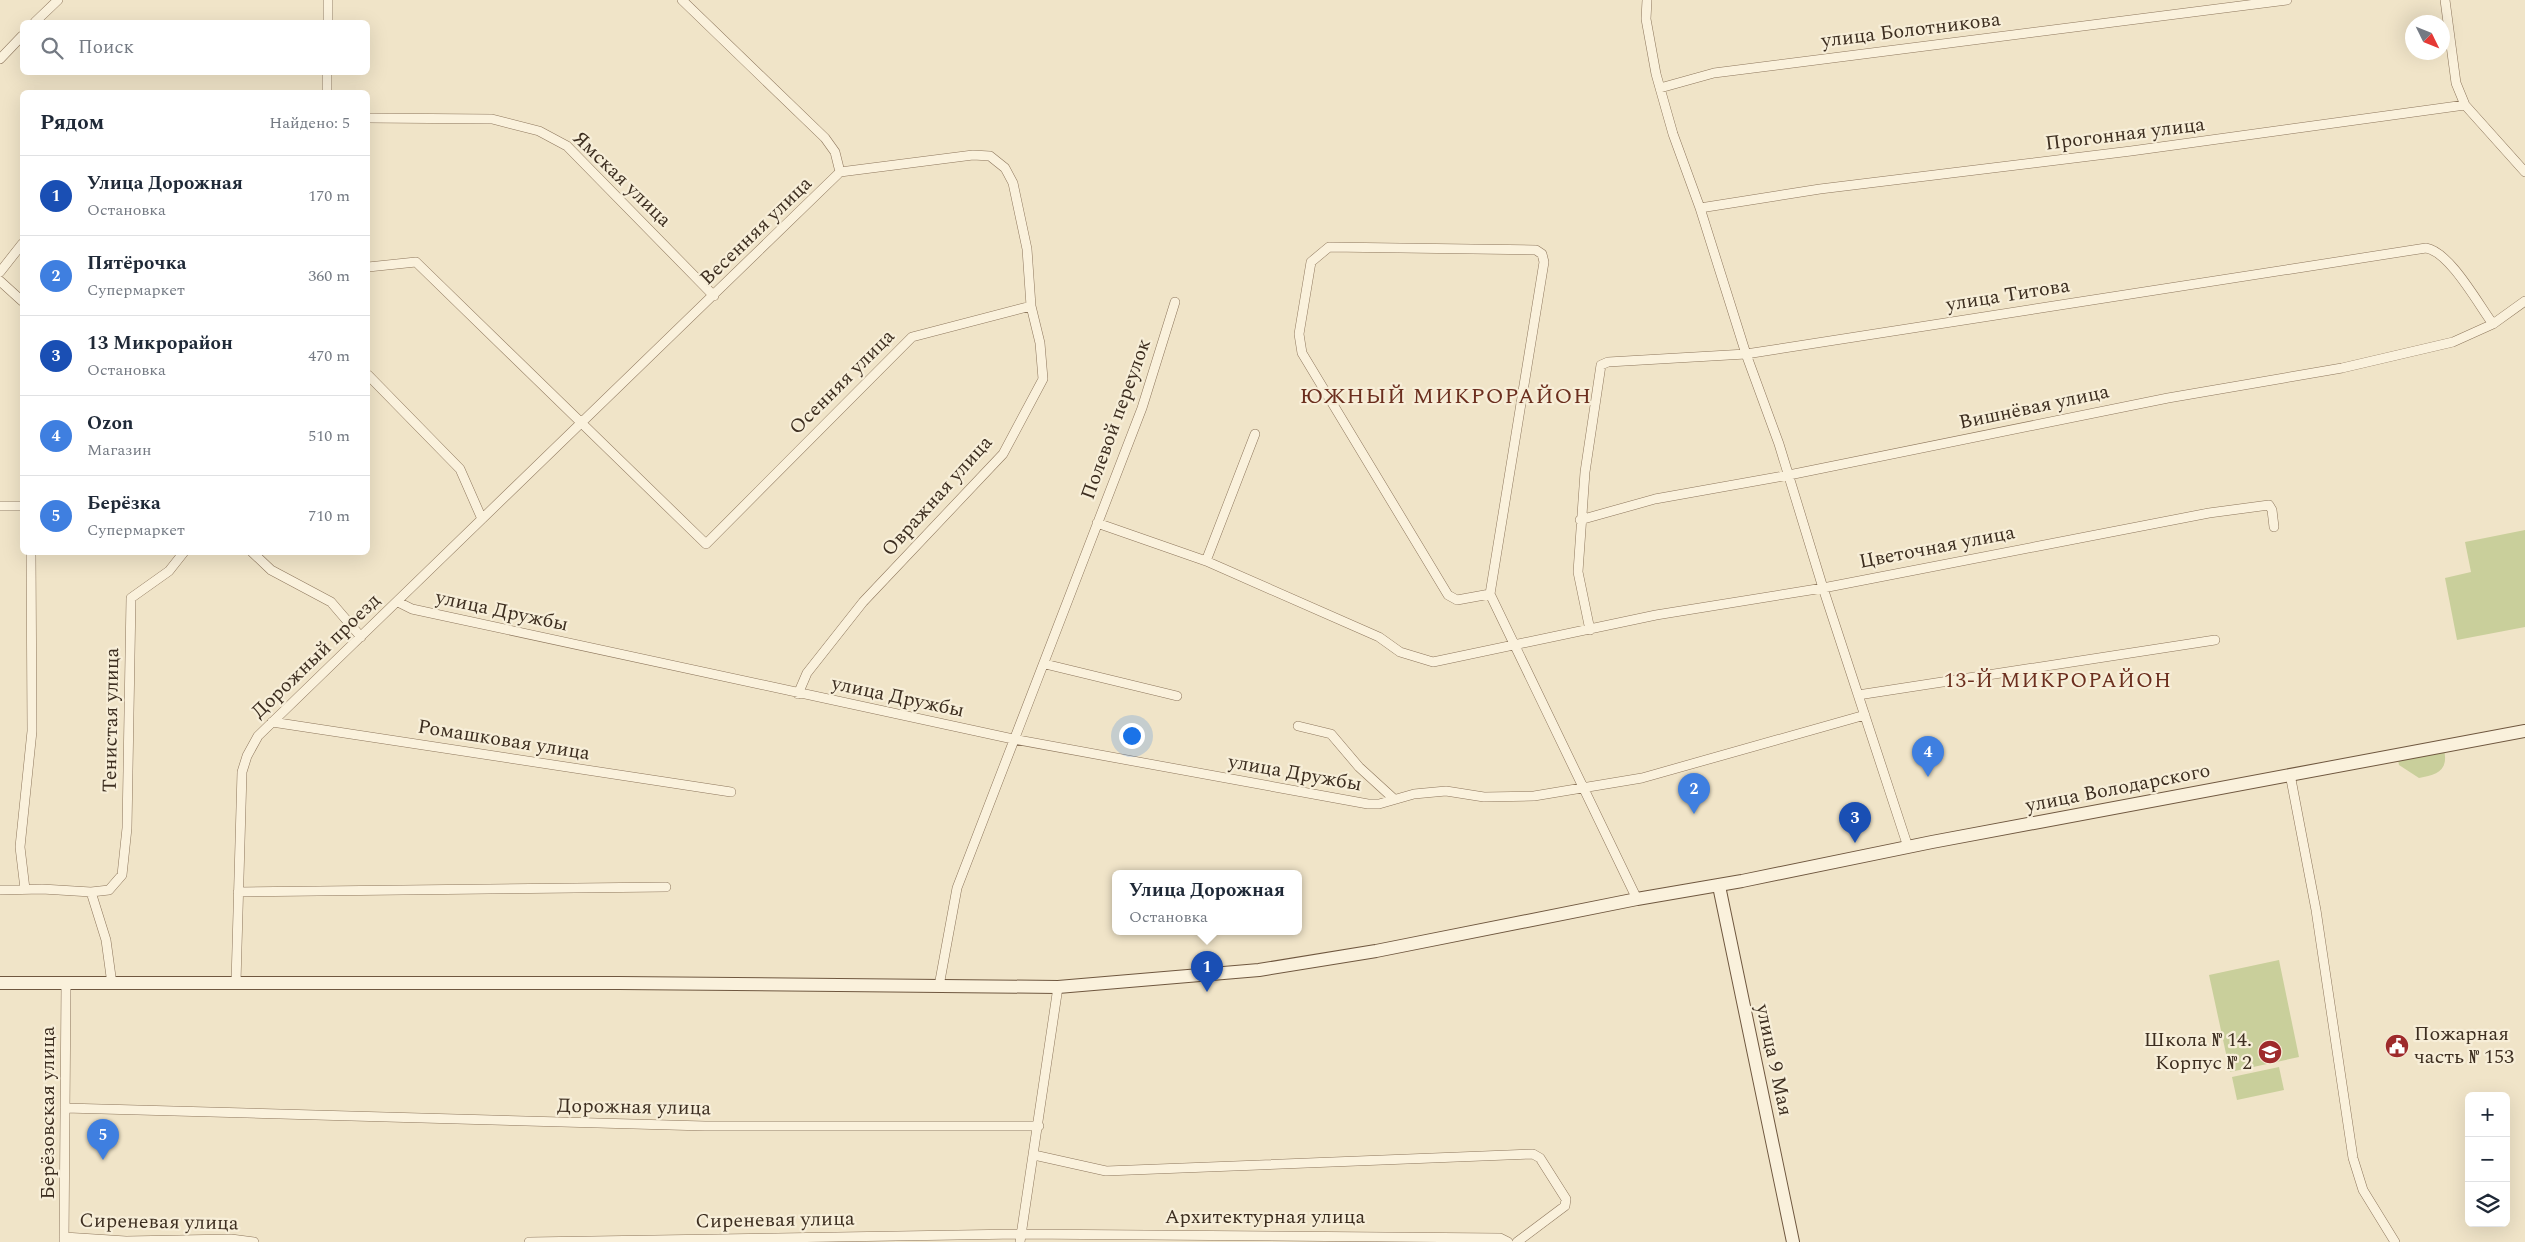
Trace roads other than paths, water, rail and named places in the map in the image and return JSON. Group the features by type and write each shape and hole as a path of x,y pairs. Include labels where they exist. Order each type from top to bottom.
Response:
{"main road":[{"name":"улица Володарского","path":"0,983 236,982 1058,987 1259,970 1376,951 1637,899 1719,886 1908,846 2525,731"},
{"name":"улица 9 Мая","path":"1719,886 1793,1242"}],"street":[{"path":"38,20 58,0"},
{"path":"328,0 328,20"},
{"path":"682,0 825,138 835,152 840,172"},
{"path":"1647,0 1646,19 1660,88 1673,134 1700,208 1746,354 1790,475 1823,588 1908,846"},
{"name":"улица Болотникова","path":"1660,88 1714,73 2286,0"},
{"path":"2445,0 2456,83 2466,105 2525,172"},
{"path":"0,59 20,38"},
{"path":"327,75 327,90"},
{"name":"Прогонная улица","path":"1700,208 1820,190 2131,151 2466,105"},
{"name":"Ямская улица","path":"370,118 492,119 539,131 567,146 714,296"},
{"name":"Весенняя улица","path":"581,423 840,172 974,154 990,156"},
{"name":"Овражная улица","path":"798,694 807,673 863,602 1003,454 1043,379 1040,344 1031,306 1026,249 1013,183 1005,168 990,156"},
{"path":"0,272 20,247"},
{"path":"1490,594 1457,600 1448,594 1302,353 1299,334 1311,262 1329,247 1536,250 1542,254 1544,262 1490,594 1585,787 1637,899"},
{"name":"улица Титова","path":"1580,520 1601,365 1608,362 1746,354 2426,248 2439,253 2449,264 2493,324"},
{"path":"370,267 414,262 581,423"},
{"path":"0,281 20,299"},
{"name":"Вишнёвая улица","path":"1580,520 1655,498 1790,475 2158,400 2342,368 2453,342 2493,324 2525,301"},
{"name":"Полевой переулок","path":"1175,302 1142,408 1097,523 1206,561 1379,637 1400,652 1433,662 1590,630"},
{"name":"Осенняя улица","path":"581,423 708,542 912,337 1031,306"},
{"path":"370,377 460,469 482,519"},
{"name":"Дорожный проезд","path":"236,982 242,772 247,756 258,736 581,423"},
{"path":"1206,561 1255,434"},
{"name":"Цветочная улица","path":"1590,630 1656,615 1823,588 2113,531 2268,504 2274,526"},
{"path":"0,506 20,506"},
{"path":"1580,520 1578,572 1590,630"},
{"path":"939,986 957,888 1013,739 1045,664 1097,523"},
{"path":"24,889 20,848 32,731 31,555"},
{"name":"Тенистая улица","path":"91,892 109,890 122,875 127,828 131,598 169,571 182,555"},
{"path":"255,555 272,570 332,602 361,637"},
{"name":"улица Дружбы","path":"398,602 412,609 1013,739 1368,804 1379,804 1414,794 1446,791 1484,797 1534,796 1642,778 1865,716"},
{"path":"1858,695 2215,640"},
{"path":"1045,664 1177,696"},
{"name":"Ромашковая улица","path":"272,722 731,792"},
{"path":"1298,726 1331,734 1359,767 1394,799"},
{"path":"2290,774 2316,910 2353,1158 2363,1190 2395,1242"},
{"path":"238,892 666,887"},
{"path":"0,890 24,889 91,892 106,940 112,984"},
{"name":"Берёзовская улица","path":"64,1240 66,984"},
{"path":"1021,1238 1058,987"},
{"name":"Дорожная улица","path":"65,1108 705,1126 1038,1126"},
{"path":"1034,1155 1106,1171 1533,1154 1540,1158 1566,1199 1565,1206 1516,1242"},
{"name":"Сиреневая улица","path":"529,1242 1021,1238"},
{"name":"Архитектурная улица","path":"1021,1238 1500,1238 1508,1242"},
{"name":"Сиреневая улица","path":"64,1240 231,1239 254,1242"}],"place":[{"name":"Ozon","path":"1928,777"},
{"name":"Пятёрочка","path":"1694,814"},
{"name":"13 Микрорайон","path":"1855,843"},
{"name":"Улица Дорожная","path":"1207,992"},
{"name":"Пожарная часть № 153","path":"2397,1046"},
{"name":"Школа № 14. Корпус № 2","path":"2270,1052"},
{"name":"Берёзка","path":"103,1160"}],"district":[{"name":"ЮЖНЫЙ МИКРОРАЙОН","path":"1446,396"},
{"name":"13-Й МИКРОРАЙОН","path":"2058,681"}]}
